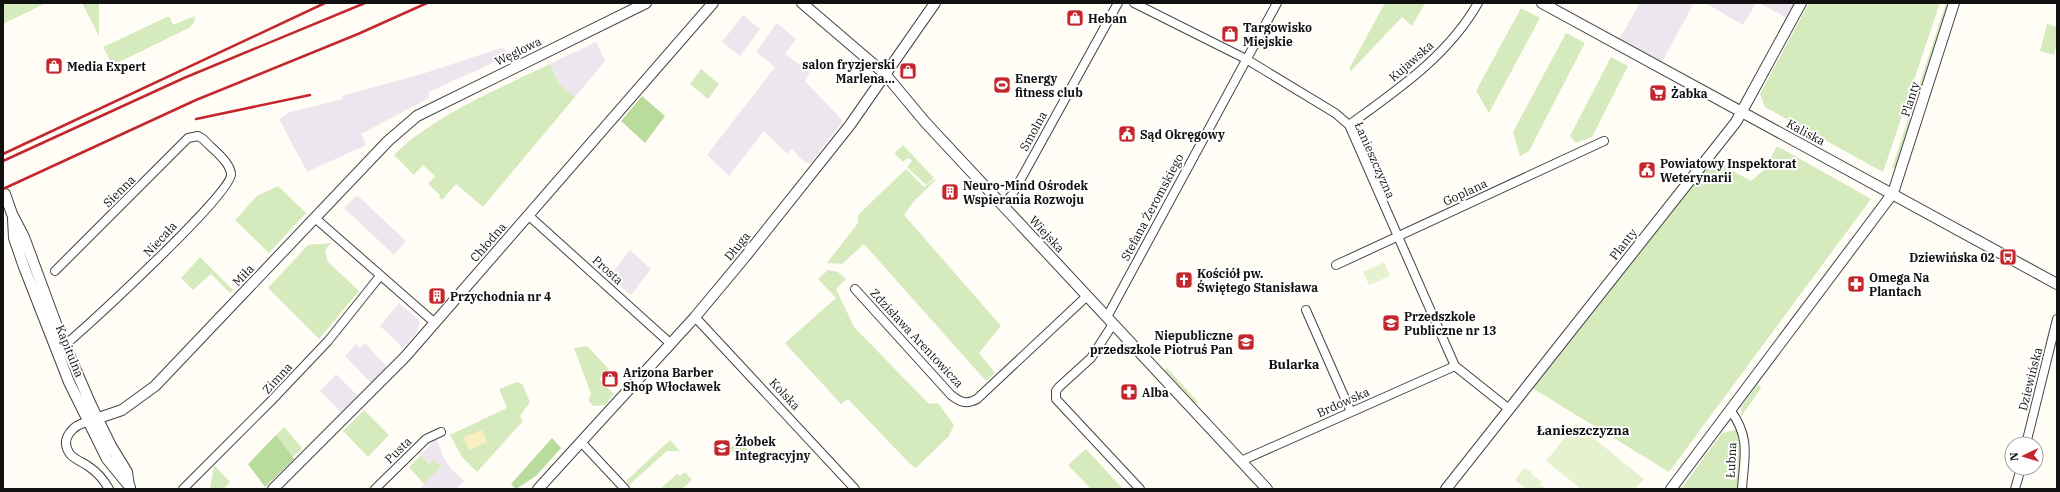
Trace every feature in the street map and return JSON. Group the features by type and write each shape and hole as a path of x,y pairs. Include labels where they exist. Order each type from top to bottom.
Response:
{"street":[{"name":"Węglowa","path":"404,127 426,111 646,3"},
{"name":"Wiejska","path":"802,3 885,74 918,114 1267,489"},
{"name":"Długa","path":"538,489 695,317 822,162 935,3"},
{"name":"Smolna","path":"1002,205 1012,195 1118,3"},
{"name":"Łanieszczyzna","path":"1134,3 1246,60 1335,113 1349,126 1396,237 1455,366 1508,409"},
{"name":"Stefana Żeromskiego","path":"1140,489 1056,399 1056,391 1091,358 1277,3"},
{"name":"Kujawska","path":"1349,126 1432,61 1464,24 1478,3"},
{"name":"Kaliska","path":"1542,3 1893,193 2057,284"},
{"name":"Planty","path":"1446,489 1743,112 1801,3"},
{"name":"Planty","path":"1671,489 1893,193 1954,3"},
{"name":"Chłodna","path":"273,489 379,384 435,323 710,5"},
{"name":"Miła","path":"87,422 98,419 133,403 155,386 404,127"},
{"name":"Sienna","path":"55,272 188,138 198,136 203,139"},
{"name":"Niecała","path":"65,345 152,265 230,182 232,175 229,167 203,139"},
{"name":"Goplana","path":"1336,265 1604,141"},
{"name":"Kapitulna","path":"5,194 12,214 24,237 65,345 98,419 127,472 130,487"},
{"name":"Kapitulna","path":"12,214 14,238 34,295 66,376 87,422 107,459 119,476 130,487"},
{"name":"Prosta","path":"528,215 671,344"},
{"path":"315,218 435,323"},
{"name":"Zimna","path":"183,489 271,401 328,341 380,276"},
{"name":"Zdzisława Arentowicza","path":"855,289 951,395 966,403 977,399 1087,296"},
{"path":"1306,310 1351,412"},
{"name":"Kolska","path":"695,317 855,489"},
{"name":"Dziewińska","path":"2028,436 2057,319"},
{"name":"Brdowska","path":"1241,461 1455,366"},
{"name":"Łubna","path":"1731,411 1740,424 1744,436 1742,489"},
{"path":"87,422 77,425 70,431 66,442 68,449 76,459 97,473 109,489"},
{"name":"Pusta","path":"375,489 426,439 441,432"},
{"path":"580,442 625,489"},
{"path":"2015,489 2018,476"}],"shaded area":[{"path":"1640,3 1694,3 1661,64 1617,43"},
{"path":"1705,3 1756,3 1743,25"},
{"path":"1759,3 1795,3 1787,18"},
{"path":"743,15 760,29 740,56 722,42"},
{"path":"777,23 796,39 785,54 810,72 805,81 843,121 810,164 803,161 792,149 787,154 764,131 729,176 707,155 775,67 756,52"},
{"path":"596,42 605,61 575,97 559,84 550,64"},
{"path":"504,47 508,56 429,92 429,98 361,134 366,145 307,172 279,119 290,112 343,99 342,96 428,72"},
{"path":"357,195 406,241 394,255 344,208"},
{"path":"630,250 651,269 631,295 609,277"},
{"path":"399,303 420,321 417,332 403,348 380,326"},
{"path":"365,343 387,367 371,383 345,356 356,344 360,348"},
{"path":"336,374 358,396 341,412 320,391"},
{"path":"436,438 443,456 451,469 464,481 456,489 419,489 424,484 430,464 421,455"}],"green space":[{"path":"3,3 46,3 3,24"},
{"path":"82,3 99,3 99,36"},
{"path":"1385,3 1425,3 1412,26 1402,17 1351,71 1349,69"},
{"path":"1809,3 1940,3 1883,172 1765,107 1760,94"},
{"path":"1946,3 1950,3 1896,169 1892,168"},
{"path":"1521,8 1540,18 1489,113 1476,91"},
{"path":"195,16 194,23 189,28 115,64 107,66 104,65 110,60 103,47 167,17 170,17 173,25"},
{"path":"2047,24 2057,27 2057,42 2054,55 2040,51"},
{"path":"1566,33 1585,43 1529,151 1520,156 1513,132"},
{"path":"1611,57 1628,66 1592,137 1576,143 1570,136"},
{"path":"550,64 559,84 575,97 483,207 456,184 442,200 439,197 440,195 428,184 435,176 423,165 414,175 394,155 428,127 447,115"},
{"path":"701,69 719,84 708,99 690,84"},
{"path":"642,96 665,116 645,143 621,121"},
{"path":"903,145 934,178 926,185 907,167 912,161 908,158 903,162 895,154 896,151"},
{"path":"1777,146 1871,199 1669,472 1529,386 1713,160 1751,181 1764,170"},
{"path":"906,169 924,187 935,179 936,180 914,201 904,215 1001,326 979,353 995,373 986,381 864,244 842,264 827,263 858,223 858,215"},
{"path":"278,186 306,213 269,253 235,220 257,196"},
{"path":"331,243 325,250 328,262 359,291 319,339 268,288 308,245"},
{"path":"200,257 233,290 230,293 211,274 193,290 181,278"},
{"path":"1384,262 1390,276 1369,285 1363,272"},
{"path":"828,270 838,272 846,279 836,289 854,327 929,404 938,403 954,425 949,436 916,468 910,464 848,399 841,404 785,343 836,298 818,279"},
{"path":"587,346 609,369 599,379 614,394 605,405 593,406 588,400 591,394 574,348"},
{"path":"1166,367 1198,402 1195,404 1165,371"},
{"path":"517,382 522,384 530,402 520,416 523,421 477,472 462,457 450,435 507,408 499,389"},
{"path":"1758,384 1761,388 1741,417 1741,407"},
{"path":"364,410 389,435 368,457 343,431"},
{"path":"1576,424 1644,479 1635,489 1581,489 1546,461"},
{"path":"284,427 302,448 292,458 276,435"},
{"path":"1739,429 1741,450 1737,489 1681,489 1722,433"},
{"path":"276,435 294,459 265,487 248,464"},
{"path":"552,438 561,448 536,476 516,489 511,484"},
{"path":"740,439 748,450 738,458 729,448"},
{"path":"670,440 680,451 667,451 629,485 626,481"},
{"path":"1086,449 1123,489 1091,489 1068,465"},
{"path":"421,455 429,464 434,460 441,466 424,484 409,467"},
{"path":"214,465 230,482 224,489 210,489"},
{"path":"1524,468 1532,472 1531,474 1542,482 1540,484 1546,489 1526,489 1515,480"},
{"path":"685,472 692,480 682,489 660,489 677,474 680,476"}],"sand":[{"path":"482,430 487,442 469,450 464,437"}],"railway":[{"path":"3,154 325,3"},
{"path":"3,161 184,78 365,3"},
{"path":"3,189 196,100 358,34 427,3"},
{"path":"196,119 310,95"}],"place":[{"name":"Heban","path":"1075,18"},
{"name":"Targowisko Miejskie","path":"1230,34"},
{"name":"Media Expert","path":"54,66"},
{"name":"salon fryzjerski Marlena...","path":"908,71"},
{"name":"Energy fitness club","path":"1002,85"},
{"name":"Żabka","path":"1658,93"},
{"name":"Sąd Okręgowy","path":"1127,134"},
{"name":"Powiatowy Inspektorat Weterynarii","path":"1647,170"},
{"name":"Neuro-Mind Ośrodek Wspierania Rozwoju","path":"950,192"},
{"name":"Dziewińska 02","path":"2008,257"},
{"name":"Kościół pw. Świętego Stanisława","path":"1184,280"},
{"name":"Omega Na Plantach","path":"1856,284"},
{"name":"Przychodnia nr 4","path":"437,296"},
{"name":"Przedszkole Publiczne nr 13","path":"1391,323"},
{"name":"Niepubliczne przedszkole Piotruś Pan","path":"1246,342"},
{"name":"Arizona Barber Shop Włocławek","path":"610,379"},
{"name":"Alba","path":"1129,392"},
{"name":"Żłobek Integracyjny","path":"722,448"}],"district":[{"name":"Bularka","path":"1294,364"},
{"name":"Łanieszczyzna","path":"1583,430"}]}
